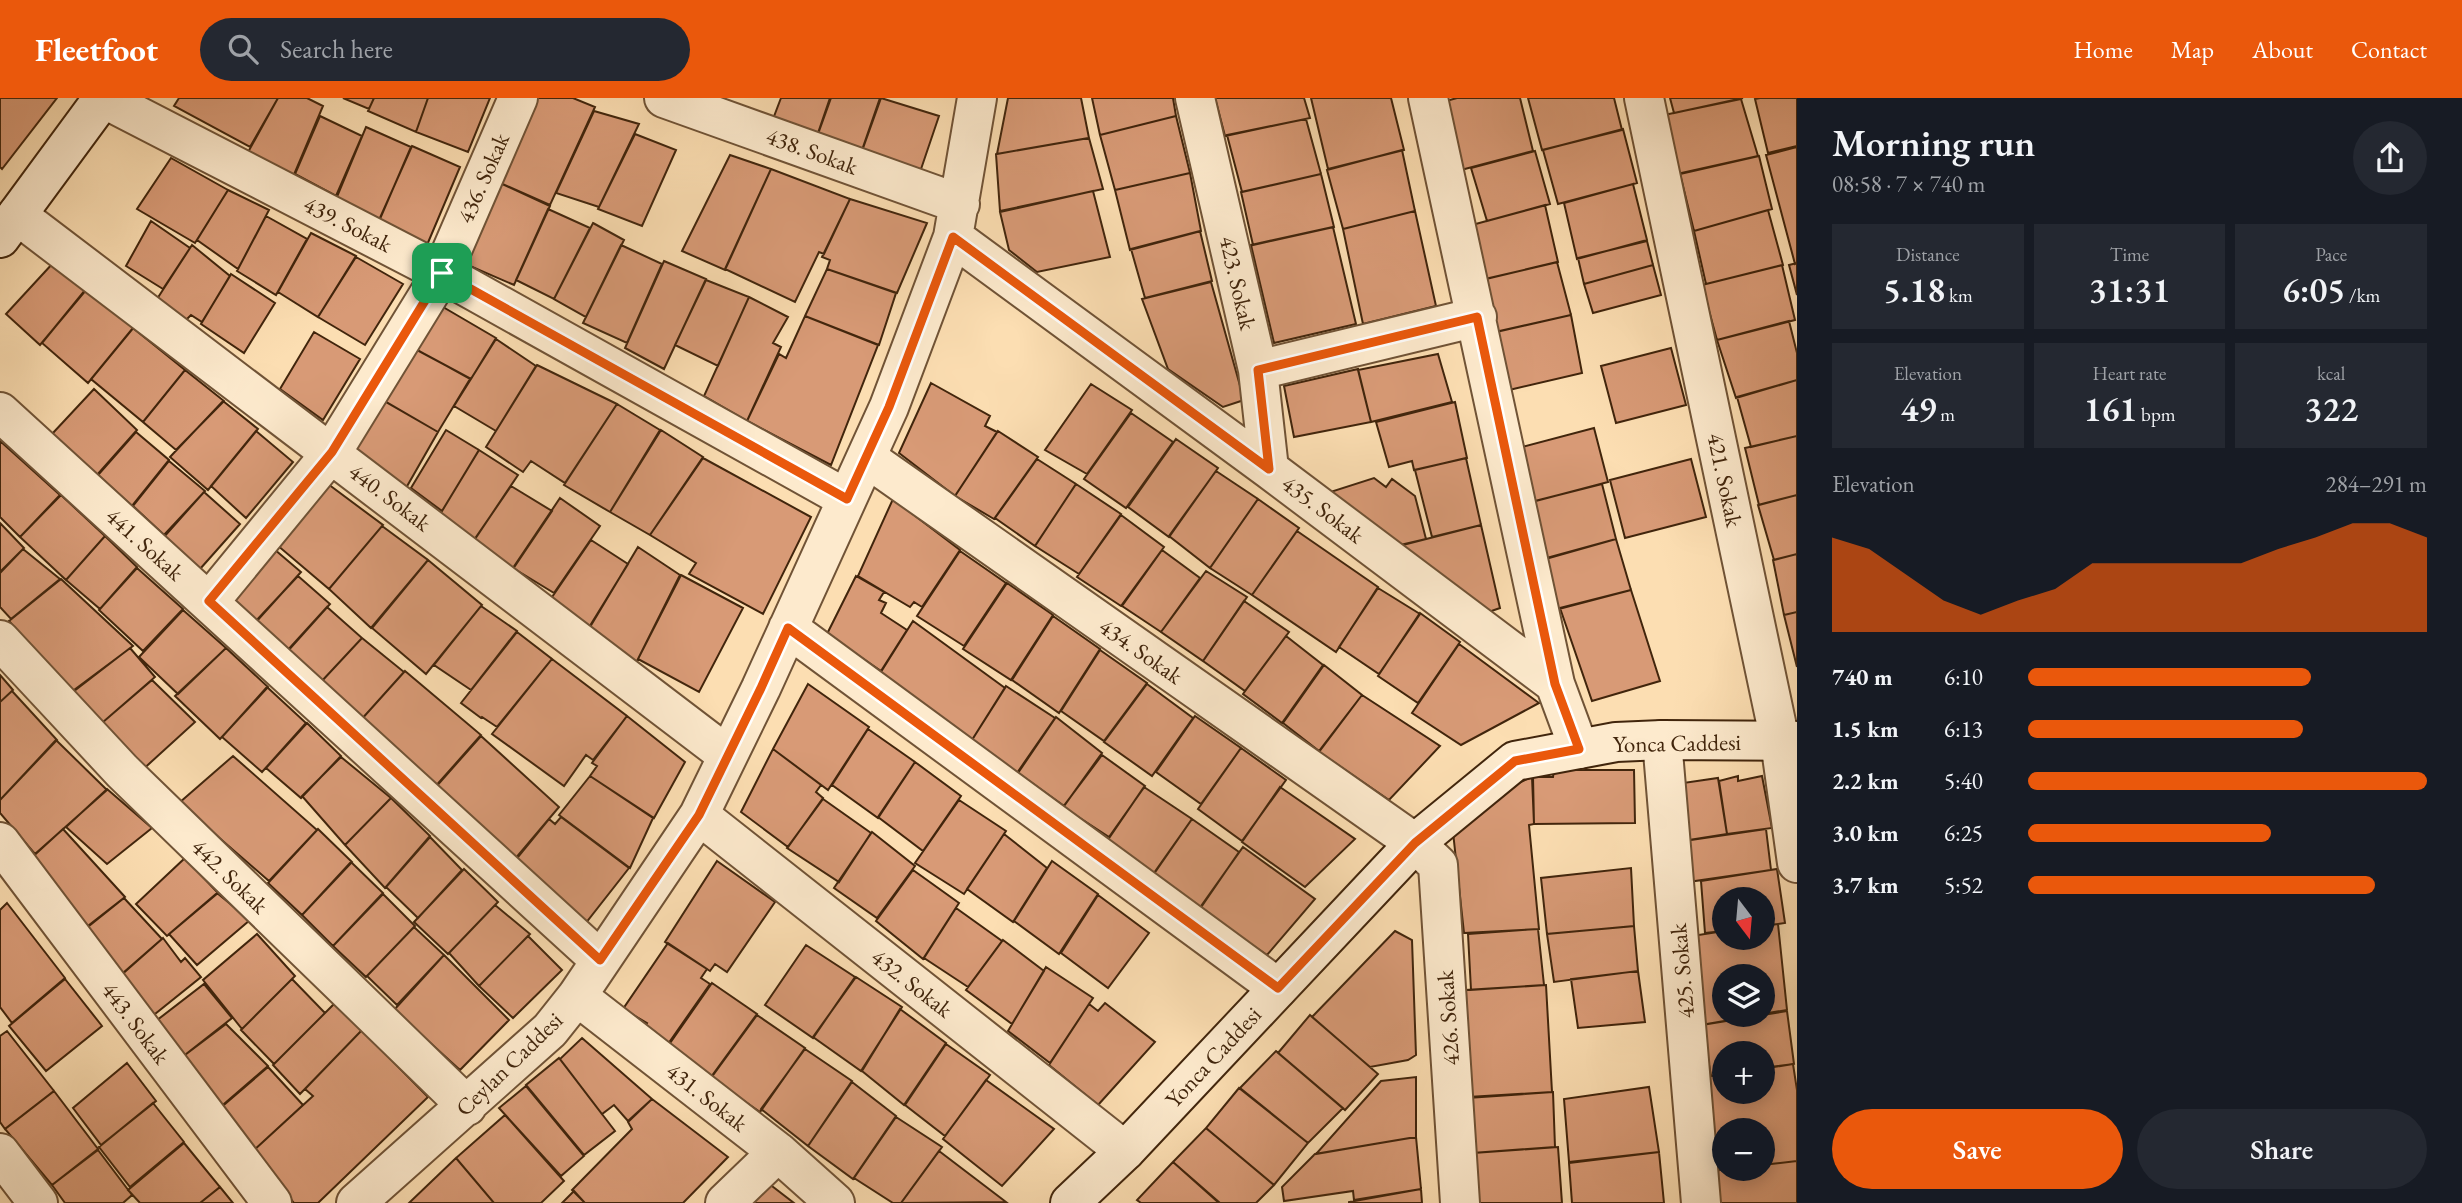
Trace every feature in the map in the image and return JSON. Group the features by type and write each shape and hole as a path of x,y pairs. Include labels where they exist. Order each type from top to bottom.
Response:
{"street":[{"path":"9,227 103,98"},
{"name":"439. Sokak","path":"103,98 442,273 847,499"},
{"name":"436. Sokak","path":"209,601 332,452 442,273 518,98"},
{"name":"438. Sokak","path":"664,98 957,221"},
{"name":"Ceylan Caddesi","path":"356,1203 550,1030 577,996 699,815 761,688 889,407 957,221 977,98"},
{"name":"423. Sokak","path":"1195,98 1258,370 1269,469"},
{"path":"1428,98 1555,684 1579,749"},
{"name":"421. Sokak","path":"1644,98 1788,741 1797,863"},
{"name":"435. Sokak","path":"957,221 1269,469 1555,684"},
{"name":"440. Sokak","path":"9,227 332,452 727,755"},
{"path":"1258,370 1477,317"},
{"name":"441. Sokak","path":"0,412 600,960"},
{"name":"434. Sokak","path":"867,458 1415,843"},
{"path":"788,628 1278,988"},
{"name":"442. Sokak","path":"0,640 122,771 467,1106"},
{"name":"425. Sokak","path":"1662,740 1702,1203"},
{"name":"Yonca Caddesi","path":"1070,1203 1125,1151 1415,843 1515,761 1616,742 1788,741"},
{"name":"432. Sokak","path":"699,815 1125,1151"},
{"name":"443. Sokak","path":"0,842 272,1203"},
{"name":"426. Sokak","path":"1415,843 1438,865 1460,1203"},
{"name":"431. Sokak","path":"577,996 778,1152 835,1203"},
{"path":"725,1203 778,1152"},
{"path":"0,1153 38,1203"}],"building":[{"path":"0,98 57,98 2,169 0,167"},
{"path":"179,98 278,98 250,147 174,106"},
{"path":"278,98 307,98 323,106 293,177 247,154"},
{"path":"343,98 374,98 369,109"},
{"path":"374,98 428,98 416,132 368,111"},
{"path":"428,98 490,98 468,152 416,132"},
{"path":"537,98 573,98 595,107 550,205 498,182"},
{"path":"781,98 830,98 818,133 773,119"},
{"path":"831,98 880,98 862,150 818,134"},
{"path":"881,98 939,116 919,175 862,151"},
{"path":"1008,98 1081,98 1089,138 997,154"},
{"path":"1092,98 1173,98 1176,116 1100,135"},
{"path":"1215,98 1304,98 1310,118 1225,136"},
{"path":"1311,98 1391,98 1404,150 1328,169"},
{"path":"1457,98 1520,98 1533,151 1461,170 1446,101"},
{"path":"1528,98 1614,98 1622,130 1542,150"},
{"path":"1670,98 1743,98 1674,113"},
{"path":"1797,98 1797,146 1768,153 1755,99"},
{"path":"1741,99 1758,156 1677,174 1664,115"},
{"path":"594,111 639,124 599,207 556,193"},
{"path":"320,116 362,136 336,196 295,174"},
{"path":"1176,116 1190,173 1115,190 1100,135"},
{"path":"1306,119 1321,174 1242,192 1227,135"},
{"path":"366,127 411,147 380,219 336,199"},
{"path":"1623,129 1637,183 1558,204 1543,150"},
{"path":"635,134 676,150 642,226 598,209"},
{"path":"1089,138 1103,189 1000,211 996,154"},
{"path":"412,146 460,167 427,245 379,220"},
{"path":"1797,147 1797,263 1795,264 1766,155"},
{"path":"1402,150 1415,211 1343,229 1327,170"},
{"path":"1535,151 1550,204 1487,221 1471,168"},
{"path":"730,155 771,169 725,270 682,251"},
{"path":"1759,156 1772,209 1694,231 1680,174"},
{"path":"171,158 228,190 195,243 137,209"},
{"path":"771,169 850,199 824,254 819,252 795,302 725,269"},
{"path":"1190,173 1201,231 1130,250 1115,190"},
{"path":"1321,174 1334,227 1253,245 1241,192"},
{"path":"498,182 550,206 514,285 463,263"},
{"path":"1633,184 1647,240 1577,259 1564,203"},
{"path":"228,190 269,210 238,269 197,240"},
{"path":"1093,191 1110,257 1037,272 1009,250 1000,212"},
{"path":"850,199 927,223 897,293 827,269 830,260 822,257"},
{"path":"1545,205 1558,262 1485,279 1472,225"},
{"path":"548,209 590,228 554,299 516,280"},
{"path":"1768,210 1783,265 1706,284 1694,231"},
{"path":"1415,211 1436,306 1363,324 1343,229"},
{"path":"266,216 307,239 276,295 237,271"},
{"path":"151,221 190,248 163,289 126,266"},
{"path":"593,223 624,240 586,317 554,299"},
{"path":"1333,227 1356,324 1274,343 1251,245"},
{"path":"1200,231 1212,281 1145,298 1131,249"},
{"path":"311,233 356,256 318,317 278,292"},
{"path":"1647,241 1653,265 1584,284 1578,258"},
{"path":"192,245 230,276 202,322 191,315 185,321 157,299"},
{"path":"621,245 662,264 627,343 583,323"},
{"path":"356,257 403,284 365,345 318,317"},
{"path":"664,261 706,279 664,369 625,348"},
{"path":"54,262 86,290 40,345 6,314"},
{"path":"1557,262 1571,315 1496,332 1486,279"},
{"path":"1797,263 1797,295 1789,265"},
{"path":"1653,265 1661,295 1593,313 1584,284"},
{"path":"1782,265 1795,320 1717,340 1702,285"},
{"path":"827,269 896,293 879,345 805,316"},
{"path":"231,274 275,303 244,353 201,324"},
{"path":"706,280 749,297 718,366 675,345"},
{"path":"1211,282 1244,400 1223,407 1168,369 1142,299"},
{"path":"86,289 135,326 88,383 42,343"},
{"path":"749,297 788,317 773,343 781,347 747,421 704,396"},
{"path":"443,307 496,338 471,379 417,350"},
{"path":"1571,315 1582,373 1509,390 1495,332"},
{"path":"805,316 878,345 831,465 747,421 779,354 786,358"},
{"path":"1789,321 1797,353 1797,380 1736,398 1717,340"},
{"path":"133,328 185,370 143,422 91,379"},
{"path":"314,332 360,359 323,420 280,389"},
{"path":"496,339 536,366 496,431 454,406"},
{"path":"414,348 470,379 438,432 384,401"},
{"path":"1671,348 1686,405 1616,423 1601,366"},
{"path":"1438,354 1452,402 1371,422 1358,370"},
{"path":"537,365 617,404 565,483 531,461 523,472 486,447"},
{"path":"1358,369 1371,422 1294,437 1284,386"},
{"path":"185,370 224,401 176,450 143,422"},
{"path":"1797,380 1797,436 1751,447 1737,397"},
{"path":"931,383 990,416 985,426 997,432 955,496 899,453"},
{"path":"1091,384 1132,410 1087,474 1045,450"},
{"path":"94,389 137,430 97,475 52,434"},
{"path":"383,400 438,432 406,488 351,451"},
{"path":"223,401 258,429 208,490 170,457"},
{"path":"1455,402 1467,458 1414,470 1412,461 1389,467 1376,422"},
{"path":"617,404 660,430 610,512 564,485"},
{"path":"1131,413 1173,442 1126,508 1084,479"},
{"path":"1594,428 1608,482 1532,502 1522,447"},
{"path":"446,430 479,450 442,511 411,488"},
{"path":"661,430 703,457 650,535 610,512"},
{"path":"256,431 293,462 246,518 211,486"},
{"path":"998,431 1038,457 994,519 955,496"},
{"path":"136,432 169,460 132,506 98,475"},
{"path":"1797,436 1797,495 1759,505 1745,448"},
{"path":"1176,439 1218,468 1169,537 1128,507"},
{"path":"0,441 60,495 20,537 0,517"},
{"path":"479,450 518,475 473,542 439,516"},
{"path":"703,458 811,517 763,614 689,574 696,563 650,535"},
{"path":"1466,458 1481,525 1432,537 1415,470"},
{"path":"1037,459 1076,484 1035,546 995,518"},
{"path":"1691,459 1706,517 1625,538 1610,480"},
{"path":"169,461 205,491 164,535 133,506"},
{"path":"1216,471 1258,499 1210,568 1169,536"},
{"path":"1374,478 1386,487 1392,479 1415,496 1426,539 1396,546 1324,494"},
{"path":"328,484 383,525 329,589 277,545"},
{"path":"1076,484 1121,514 1079,574 1035,546"},
{"path":"1602,484 1616,539 1543,559 1527,503"},
{"path":"511,486 552,511 513,569 472,543"},
{"path":"204,492 240,524 200,569 163,538"},
{"path":"61,495 105,536 66,580 20,537"},
{"path":"1797,495 1797,554 1774,560 1758,505"},
{"path":"560,498 600,526 554,593 513,568"},
{"path":"893,499 960,550 922,607 914,602 910,607 858,576"},
{"path":"1258,499 1299,528 1252,595 1210,568"},
{"path":"1121,515 1164,547 1121,606 1077,577"},
{"path":"0,523 24,548 0,572"},
{"path":"1481,525 1500,608 1483,614 1395,547"},
{"path":"382,526 428,560 371,628 329,589"},
{"path":"1297,531 1378,587 1336,652 1252,595"},
{"path":"105,536 137,567 100,609 66,580"},
{"path":"1616,539 1631,590 1555,610 1542,560"},
{"path":"591,540 628,564 588,629 548,603"},
{"path":"638,547 680,575 635,665 587,632"},
{"path":"23,549 60,579 11,619 0,607 0,573"},
{"path":"274,549 301,572 255,623 229,601"},
{"path":"1162,550 1200,578 1161,632 1122,606"},
{"path":"960,551 1006,583 964,646 917,616"},
{"path":"1797,554 1797,612 1784,615 1773,560"},
{"path":"428,560 482,605 426,674 372,628"},
{"path":"137,568 183,609 143,651 99,610"},
{"path":"1206,571 1247,597 1203,661 1161,632"},
{"path":"681,575 743,608 699,692 638,659"},
{"path":"298,576 330,604 286,653 254,623"},
{"path":"856,576 884,592 879,600 886,603 881,613 907,630 881,671 827,634"},
{"path":"61,579 133,646 70,693 9,621"},
{"path":"1007,583 1053,615 1011,680 963,649"},
{"path":"1378,588 1420,614 1379,674 1339,647"},
{"path":"1631,590 1660,681 1592,701 1560,608"},
{"path":"1244,601 1289,632 1245,691 1203,661"},
{"path":"481,606 517,631 471,690 434,665"},
{"path":"327,607 362,638 320,683 286,652"},
{"path":"183,610 226,648 178,694 139,657"},
{"path":"1797,612 1797,667 1784,615"},
{"path":"1420,613 1460,642 1418,703 1378,676"},
{"path":"1053,616 1100,649 1059,713 1012,680"},
{"path":"913,621 1005,688 970,743 879,675"},
{"path":"517,632 552,659 497,727 461,703"},
{"path":"1286,636 1323,665 1282,723 1243,694"},
{"path":"362,638 404,672 360,721 320,683"},
{"path":"1459,644 1539,703 1461,745 1412,713"},
{"path":"130,648 155,677 95,729 69,695"},
{"path":"226,648 268,687 220,739 175,696"},
{"path":"1100,650 1147,683 1104,741 1061,711"},
{"path":"552,659 627,716 593,760 586,755 564,786 492,734"},
{"path":"1324,665 1362,695 1319,751 1283,723"},
{"path":"405,671 481,735 434,788 360,721"},
{"path":"0,675 13,690 0,702"},
{"path":"152,680 195,722 139,773 96,728"},
{"path":"808,684 869,727 828,790 773,749"},
{"path":"1147,684 1193,718 1152,776 1104,742"},
{"path":"1006,686 1055,718 1017,773 972,740"},
{"path":"267,687 306,723 262,772 222,737"},
{"path":"12,691 57,740 0,800 0,702"},
{"path":"1362,695 1440,746 1389,800 1319,752"},
{"path":"627,716 685,762 654,818 590,776 597,766 592,763"},
{"path":"1195,716 1241,748 1201,804 1156,772"},
{"path":"1056,717 1102,753 1064,806 1018,773"},
{"path":"307,723 341,756 301,798 266,768"},
{"path":"868,729 915,762 878,818 832,785"},
{"path":"481,736 559,807 515,859 434,789"},
{"path":"56,740 107,790 35,854 0,813 0,800"},
{"path":"1241,748 1286,780 1242,841 1198,809"},
{"path":"773,749 821,785 816,792 823,798 788,847 741,812"},
{"path":"1102,755 1145,786 1109,837 1063,807"},
{"path":"233,756 317,830 269,881 179,803"},
{"path":"341,757 391,798 345,845 302,796"},
{"path":"915,762 961,796 923,851 878,817"},
{"path":"1554,770 1634,770 1635,823 1534,824 1533,777 1553,777"},
{"path":"590,776 653,818 630,868 559,815"},
{"path":"1738,776 1738,781 1762,776 1772,828 1727,834 1719,781"},
{"path":"1532,777 1534,824 1529,825 1539,929 1464,933 1453,832 1516,784"},
{"path":"1718,778 1727,834 1689,840 1683,783"},
{"path":"1144,787 1192,819 1149,880 1103,847"},
{"path":"1280,787 1355,839 1305,887 1242,842"},
{"path":"107,789 152,828 107,864 66,827"},
{"path":"391,798 430,836 385,888 345,845"},
{"path":"823,799 871,833 839,882 787,848"},
{"path":"959,800 1006,831 964,894 915,863"},
{"path":"561,817 629,868 585,924 513,863 549,819 555,824"},
{"path":"1192,819 1239,852 1197,913 1149,881"},
{"path":"63,829 125,897 84,929 28,861"},
{"path":"318,829 352,862 302,915 268,883"},
{"path":"1766,829 1771,870 1688,882 1684,841"},
{"path":"872,832 915,866 877,918 834,888"},
{"path":"1004,834 1047,868 1013,922 967,889"},
{"path":"430,837 462,870 418,918 386,887"},
{"path":"1243,847 1315,899 1267,955 1199,909"},
{"path":"185,858 218,893 167,936 136,904"},
{"path":"717,861 775,902 727,972 715,964 710,971 665,942"},
{"path":"1052,861 1098,894 1059,954 1014,921"},
{"path":"351,862 383,893 333,946 302,915"},
{"path":"1631,868 1634,926 1547,934 1541,878"},
{"path":"464,869 498,902 448,954 414,922"},
{"path":"1777,869 1785,923 1775,924 1775,887 1712,887 1712,932 1705,933 1701,881"},
{"path":"913,870 959,903 923,959 876,921"},
{"path":"217,893 250,920 197,965 169,934"},
{"path":"383,894 415,926 366,977 333,946"},
{"path":"1098,895 1149,933 1108,988 1061,953"},
{"path":"124,898 162,939 119,977 84,930"},
{"path":"7,903 65,978 12,1023 0,1007 0,910"},
{"path":"495,905 530,934 479,986 449,953"},
{"path":"956,908 1002,941 968,987 924,958"},
{"path":"1775,924 1778,924 1787,1010 1775,1012 1775,964 1712,964 1712,1023 1701,1025 1692,936 1712,933 1712,950 1775,950"},
{"path":"1634,926 1638,971 1554,982 1547,934"},
{"path":"414,927 444,955 397,1005 367,976"},
{"path":"1538,929 1544,985 1471,990 1468,934"},
{"path":"1395,931 1412,940 1416,1055 1408,1060 1370,1067 1312,1017"},
{"path":"257,934 295,976 242,1029 203,980"},
{"path":"528,936 562,970 513,1018 479,986"},
{"path":"163,938 181,962 185,958 201,977 150,1018 116,979"},
{"path":"1003,940 1044,971 1012,1024 966,990"},
{"path":"668,943 707,969 701,978 710,984 668,1044 644,1028 647,1023 623,1009"},
{"path":"806,945 855,977 813,1038 765,1005"},
{"path":"444,955 509,1020 460,1070 394,1010"},
{"path":"1046,967 1093,998 1050,1063 1008,1031"},
{"path":"1638,971 1645,1022 1578,1028 1571,979"},
{"path":"856,977 902,1007 861,1071 813,1037"},
{"path":"65,979 102,1026 46,1071 9,1026"},
{"path":"292,979 325,1013 274,1064 241,1030"},
{"path":"712,983 757,1014 711,1077 668,1046"},
{"path":"204,984 232,1018 181,1058 152,1024"},
{"path":"1546,985 1552,1092 1468,1097 1466,990"},
{"path":"1105,1003 1155,1042 1098,1105 1049,1065 1089,1004 1098,1011"},
{"path":"334,1004 362,1030 300,1094 273,1065"},
{"path":"900,1009 946,1043 904,1105 862,1071"},
{"path":"1787,1011 1794,1064 1775,1066 1775,1041 1712,1041 1711,1076 1702,1025 1775,1027 1775,1013"},
{"path":"757,1015 805,1048 760,1112 711,1078"},
{"path":"1310,1015 1378,1074 1345,1110 1278,1053"},
{"path":"226,1024 268,1066 217,1110 177,1061"},
{"path":"362,1030 428,1097 318,1203 294,1203 253,1151 313,1096 305,1089"},
{"path":"7,1031 54,1091 5,1129 0,1122 0,1036"},
{"path":"582,1038 652,1099 628,1121 614,1105 602,1114 560,1059"},
{"path":"946,1044 990,1075 945,1136 905,1105"},
{"path":"805,1049 852,1081 808,1146 761,1109"},
{"path":"1276,1051 1343,1108 1308,1143 1240,1088"},
{"path":"559,1058 615,1131 584,1155 526,1085"},
{"path":"127,1063 156,1101 101,1145 73,1108"},
{"path":"1793,1064 1797,1090 1797,1161 1775,1164 1775,1118 1712,1118 1712,1148 1706,1077 1712,1076 1712,1104 1775,1104 1775,1067"},
{"path":"268,1067 303,1105 253,1151 218,1110"},
{"path":"1416,1077 1416,1137 1316,1154 1381,1081"},
{"path":"986,1080 1054,1129 1002,1186 943,1139"},
{"path":"852,1082 896,1116 853,1179 808,1146"},
{"path":"526,1086 584,1156 561,1176 499,1108"},
{"path":"1649,1087 1659,1152 1569,1162 1564,1099"},
{"path":"1239,1088 1308,1143 1274,1185 1206,1128"},
{"path":"54,1091 98,1149 52,1185 5,1129"},
{"path":"1553,1092 1555,1147 1472,1153 1467,1098"},
{"path":"652,1099 728,1157 683,1203 585,1203 572,1190 632,1129 628,1122"},
{"path":"153,1103 184,1142 130,1187 99,1147"},
{"path":"505,1115 564,1181 541,1203 494,1203 456,1158"},
{"path":"896,1117 942,1147 901,1203 893,1203 854,1178"},
{"path":"1206,1128 1274,1185 1256,1203 1220,1203 1173,1162"},
{"path":"1416,1137 1421,1189 1354,1200 1353,1191 1284,1201 1282,1187 1315,1154"},
{"path":"184,1143 220,1187 200,1203 140,1203 128,1190"},
{"path":"1558,1147 1562,1203 1476,1203 1473,1153"},
{"path":"98,1150 132,1195 123,1203 65,1203 52,1185"},
{"path":"939,1151 1006,1202 901,1203"},
{"path":"1659,1152 1664,1203 1572,1203 1569,1163"},
{"path":"456,1158 494,1203 409,1203"},
{"path":"1797,1161 1797,1203 1719,1203 1716,1181 1775,1181 1775,1164"},
{"path":"1173,1162 1219,1203 1141,1203 1137,1200"},
{"path":"768,1183 794,1203 748,1203"},
{"path":"220,1187 233,1203 200,1203"},
{"path":"1421,1189 1422,1203 1349,1203 1349,1202"},
{"path":"574,1191 585,1203 562,1203"}],"route":[{"path":"953,237 1269,469 1258,370 1477,317 1555,684 1579,749 1515,761 1415,843 1278,988 788,628 699,815 600,960 209,601 332,452 442,273 847,499 889,407 953,237"}]}
